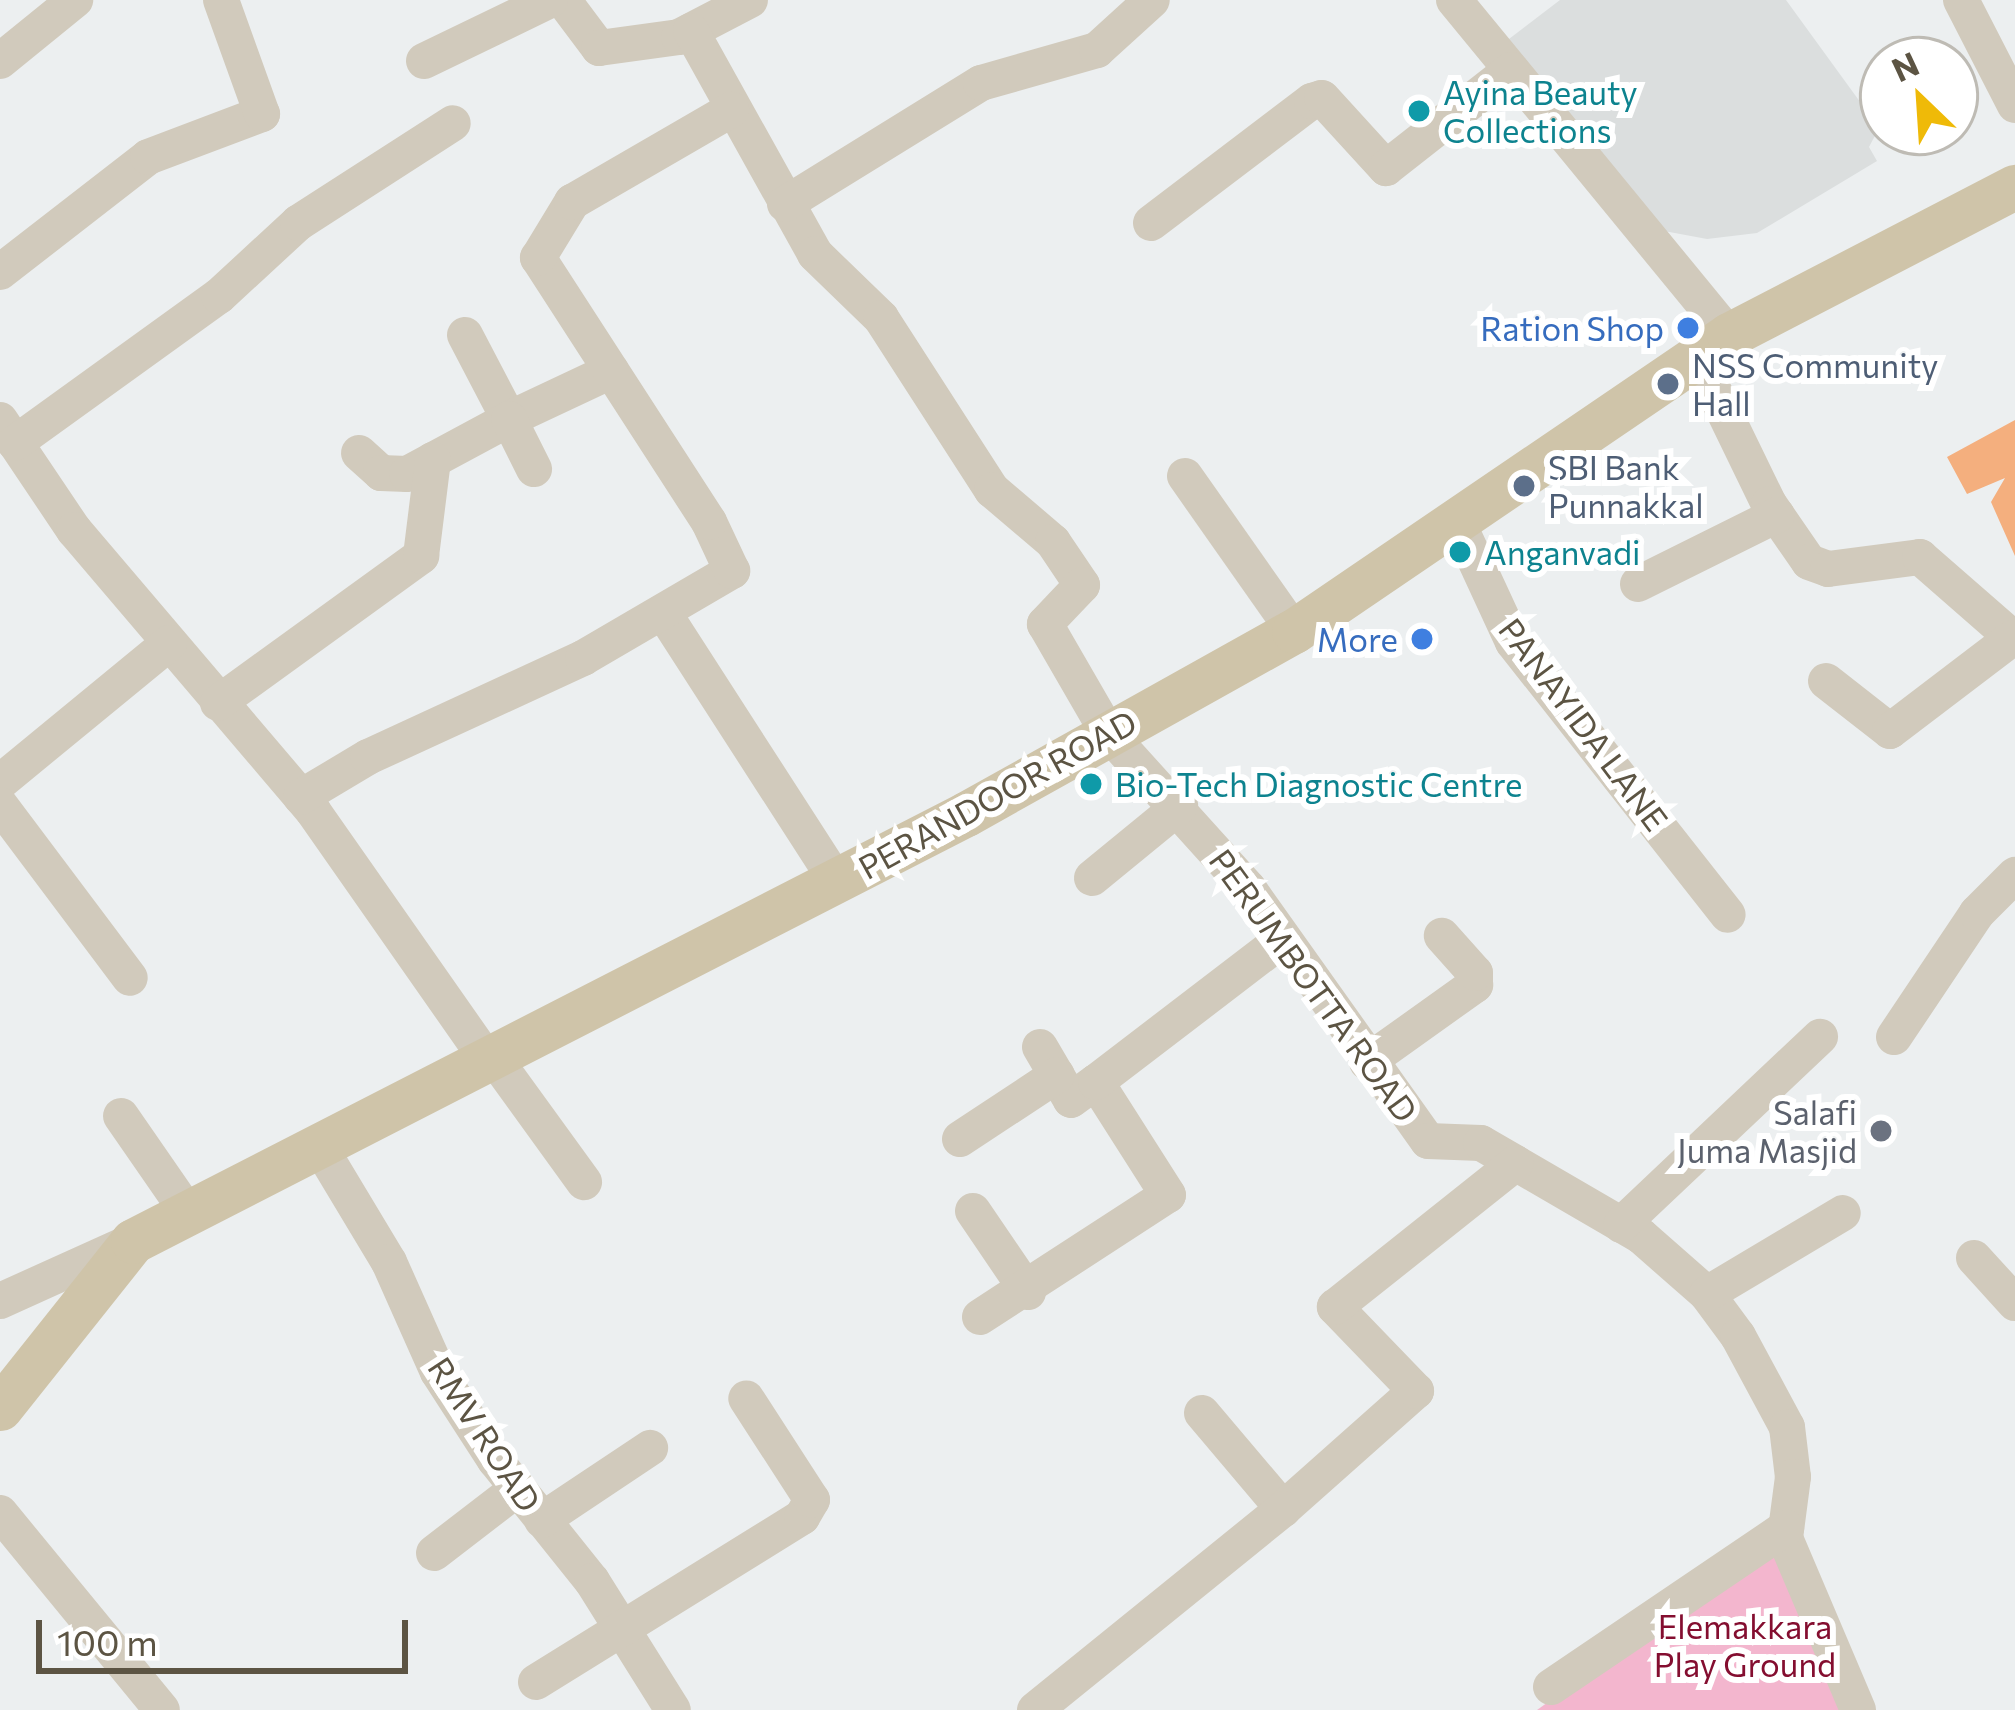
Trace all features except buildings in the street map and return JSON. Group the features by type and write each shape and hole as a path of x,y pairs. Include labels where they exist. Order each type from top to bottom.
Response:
{"main road":[{"name":"PERANDOOR ROAD","path":"0,1408 133,1241 837,882 1294,631 1714,346 2015,187"}],"street":[{"path":"0,61 75,0"},
{"path":"0,272 148,158 262,114 221,0"},
{"path":"424,61 550,0"},
{"path":"563,0 599,48 691,31 750,0"},
{"path":"691,31 785,204 981,83 1097,50 1152,0"},
{"path":"1454,0 1714,346 1778,515 1809,562 1828,569 1920,557 2014,639 1891,730 1826,681"},
{"path":"1961,0 2015,105"},
{"path":"1150,223 1312,101 1322,98 1386,167 1510,70"},
{"path":"453,123 298,223 220,296 8,432 74,530 301,797 584,1182"},
{"path":"301,797 663,612 732,571 538,258 572,202 739,125"},
{"name":"PERUMBOTTA ROAD","path":"785,204 839,284 881,318 992,490 1053,542 1082,585 1045,624 1108,733 1180,806 1428,1141 1481,1143 1516,1162 1621,1225 1707,1294 1787,1427 1793,1477 1786,1528 1795,1570 1858,1710"},
{"path":"465,335 534,469"},
{"path":"359,453 381,473 407,474 611,371"},
{"path":"218,703 421,556 433,460"},
{"path":"1185,476 1294,631"},
{"path":"1638,584 1778,515"},
{"name":"PANAYIDA LANE","path":"1458,523 1513,642 1727,915"},
{"path":"663,612 837,882"},
{"path":"0,782 170,643"},
{"path":"0,805 130,978"},
{"path":"1092,878 1180,806"},
{"path":"1894,1037 1977,913 2015,875"},
{"path":"1367,1062 1474,986 1475,973 1442,936"},
{"path":"960,1139 1048,1061 1071,1100 1282,940"},
{"path":"1621,1225 1820,1036"},
{"path":"980,1317 1028,1292 1168,1195 1096,1082"},
{"path":"122,1116 186,1210"},
{"name":"RMV ROAD","path":"318,1144 389,1262 438,1372 674,1710"},
{"path":"1035,1710 1283,1509 1416,1391 1335,1307 1516,1162"},
{"path":"974,1211 1028,1292"},
{"path":"1707,1294 1843,1213"},
{"path":"2,1297 133,1241"},
{"path":"1974,1258 2015,1303"},
{"path":"536,1682 802,1517 812,1500 746,1398"},
{"path":"1202,1413 1283,1509"},
{"path":"542,1520 650,1448"},
{"path":"434,1553 518,1489"},
{"path":"0,1513 162,1710"},
{"path":"1551,1688 1786,1528"}],"shaded area":[{"path":"1560,0 1786,0 1859,100 1859,156 1874,156 1877,161 1757,233 1707,239 1648,228 1505,42"},
{"path":"2015,420 2015,556 1991,502 2005,478 1967,494 1947,457"}],"green space":[{"name":"Elemakkara Play Ground","path":"1771,1549 1845,1710 1537,1710 1569,1687"}],"place":[{"name":"Ayina Beauty Collections","path":"1419,111"},
{"name":"Ration Shop","path":"1688,328"},
{"name":"NSS Community Hall","path":"1668,384"},
{"name":"SBI Bank Punnakkal","path":"1524,486"},
{"name":"Anganvadi","path":"1460,552"},
{"name":"More","path":"1422,639"},
{"name":"Bio-Tech Diagnostic Centre","path":"1091,784"},
{"name":"Salafi Juma Masjid","path":"1881,1131"}]}
